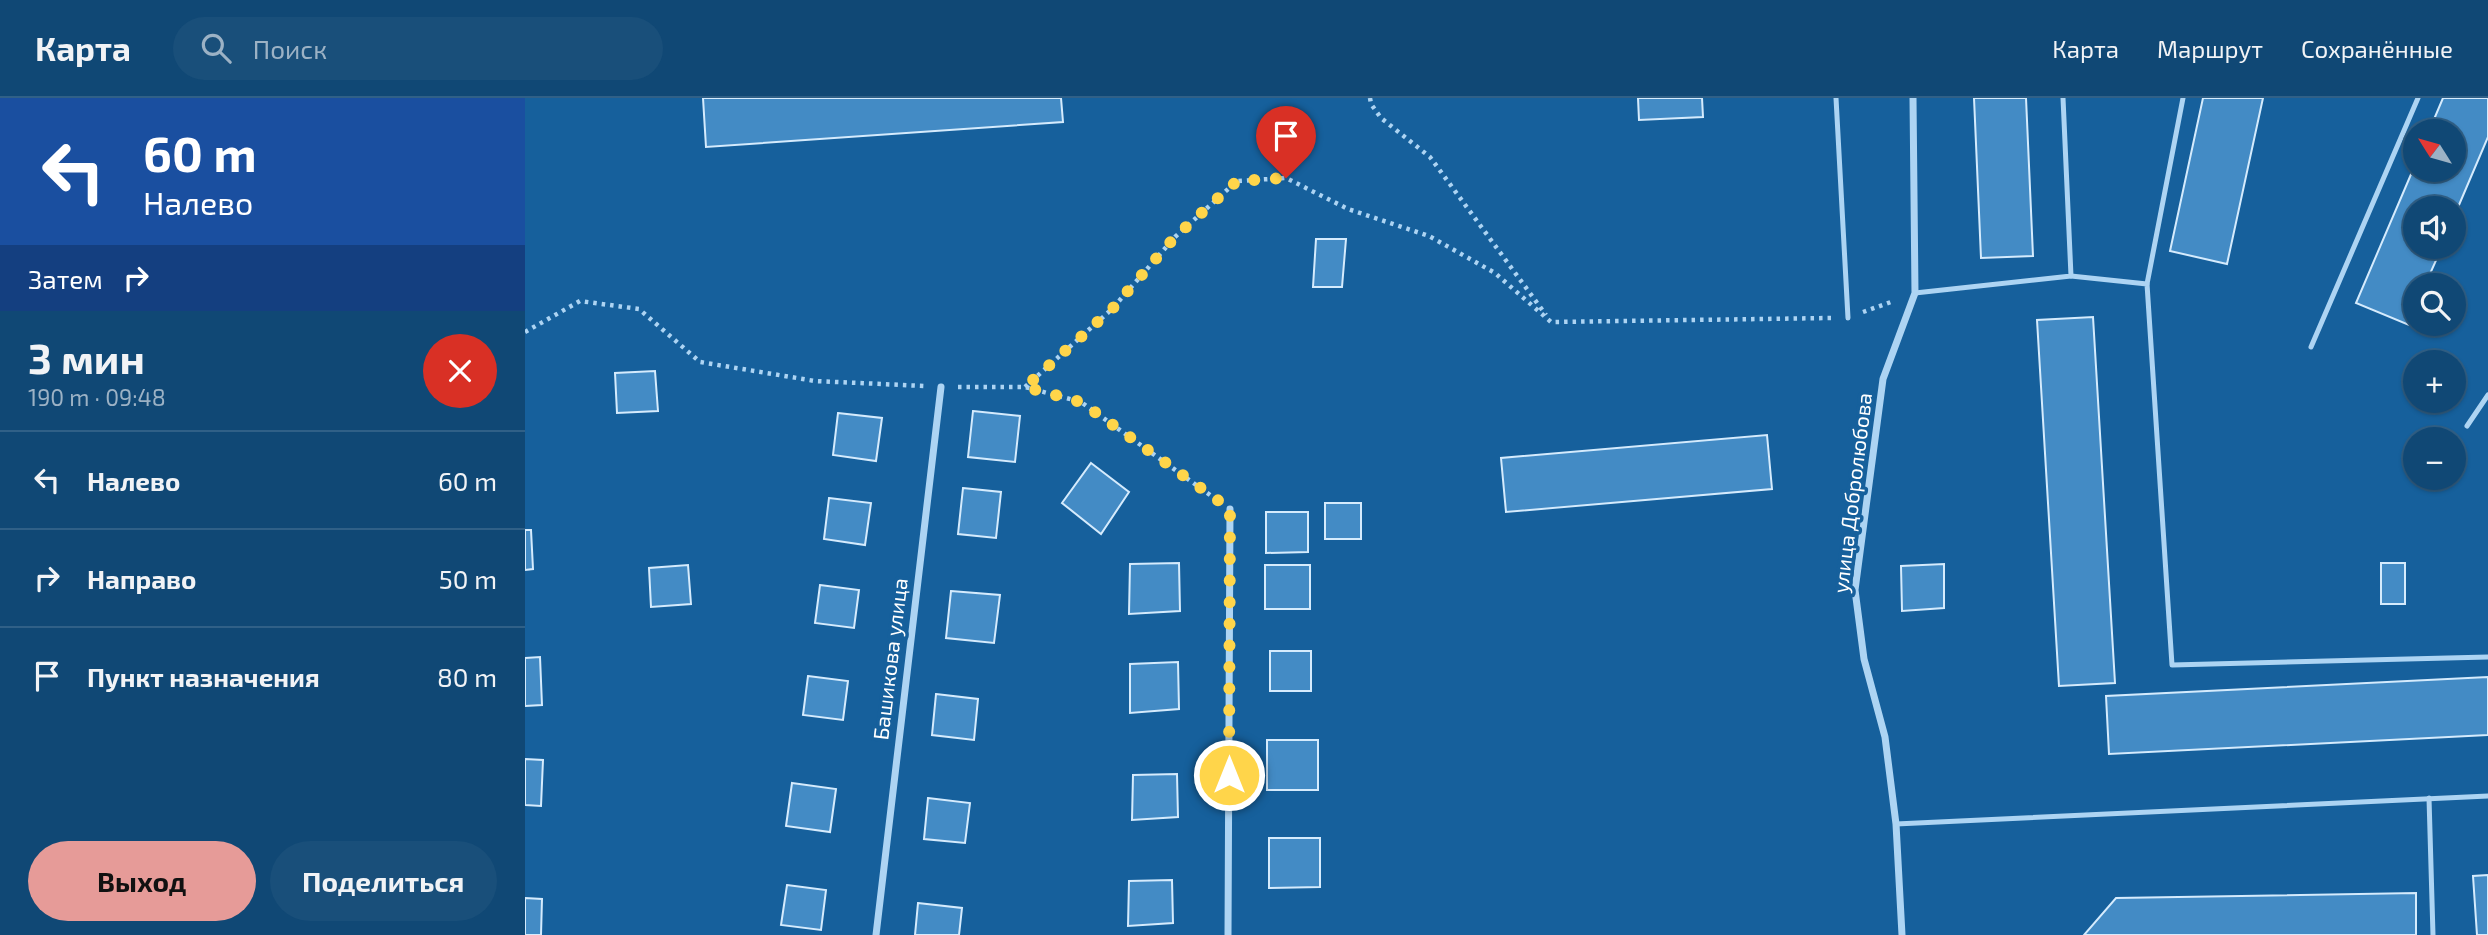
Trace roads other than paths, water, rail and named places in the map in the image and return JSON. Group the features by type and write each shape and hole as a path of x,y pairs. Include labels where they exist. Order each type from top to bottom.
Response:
{"street":[{"name":"улица Добролюбова","path":"1902,935 1896,824 1885,737 1864,659 1855,590 1883,379 1915,293 1913,98"},
{"name":"Башикова улица","path":"876,935 941,387"},
{"path":"1228,935 1230,509"}],"lane":[{"path":"1836,98 1849,318"},
{"path":"2063,98 2071,276"},
{"path":"2183,98 2147,284 2172,665 2488,657"},
{"path":"2311,347 2418,98"},
{"path":"1915,293 2071,276 2147,284"},
{"path":"2467,426 2488,396"},
{"path":"1896,824 2488,796"},
{"path":"2429,798 2433,935"}]}
